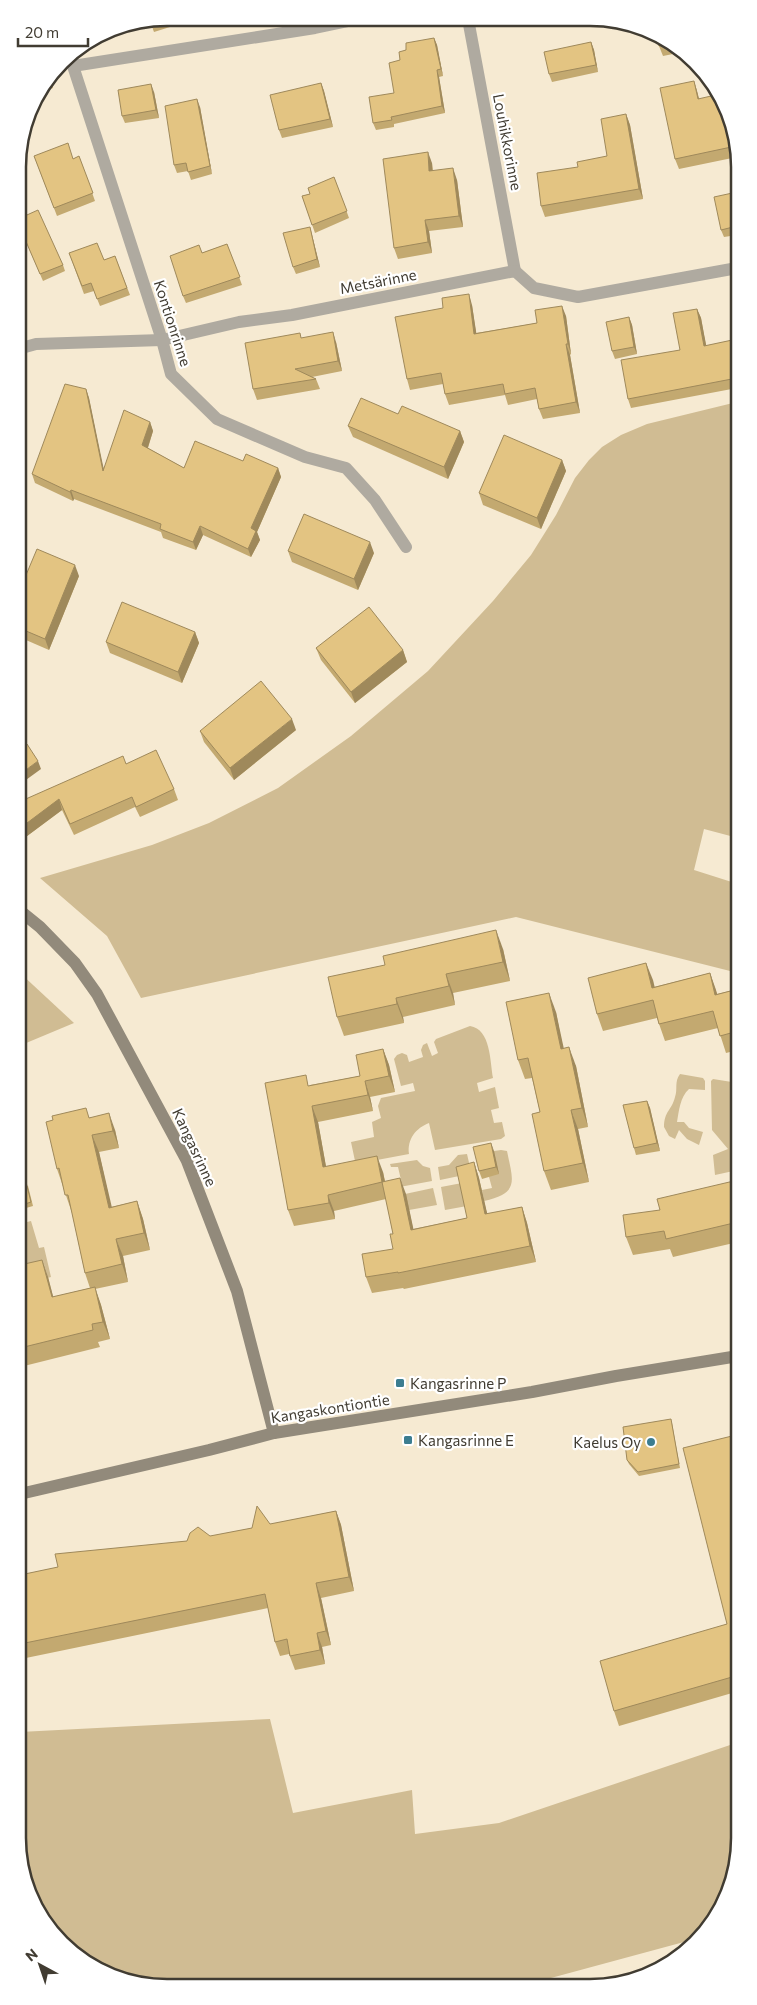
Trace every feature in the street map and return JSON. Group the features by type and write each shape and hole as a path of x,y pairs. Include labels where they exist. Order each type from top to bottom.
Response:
{"street":[{"name":"Louhikkorinne","path":"469,26 515,271"},
{"path":"73,66 293,27"},
{"name":"Kontionrinne","path":"73,62 162,340 171,374 217,419 305,457 346,468 375,500 406,547"},
{"path":"515,271 534,288 578,297 731,269"},
{"name":"Metsärinne","path":"27,347 36,344 162,340 238,322 292,315 515,271"},
{"name":"Kangasrinne","path":"27,916 40,926 75,963 97,994 187,1161 236,1291 274,1433"},
{"name":"Kangaskontiontie","path":"26,1493 274,1433 532,1392 730,1357"}],"shaded area":[{"path":"731,404 731,836 704,829 694,870 731,882 731,971 516,917 141,998 107,936 40,878 152,845 209,823 278,788 351,736 428,671 493,601 531,555 556,515 575,478 589,460 602,447 621,435 647,424"},
{"path":"27,979 74,1023 26,1043"},
{"path":"470,1026 477,1028 486,1040 493,1078 477,1083 479,1092 495,1087 499,1108 491,1110 494,1123 502,1122 505,1136 501,1139 435,1150 429,1123 413,1135 409,1144 409,1154 361,1163 355,1161 351,1142 374,1137 372,1122 381,1118 378,1106 381,1098 415,1091 413,1083 401,1086 394,1059 397,1055 402,1053 407,1055 409,1062 423,1057 421,1050 423,1045 427,1043 432,1056 438,1053 434,1042 436,1039"},
{"path":"680,1074 703,1078 705,1081 705,1090 689,1089 686,1092 680,1104 677,1122 684,1122 689,1128 703,1132 699,1145 687,1139 679,1130 675,1139 669,1136 664,1127 665,1117 675,1097 677,1080"},
{"path":"713,1079 730,1082 730,1172 715,1175 713,1155 728,1149 712,1130 711,1081"},
{"path":"494,1151 507,1151 511,1170 512,1178 509,1190 496,1198 484,1201 482,1190 492,1188 489,1177"},
{"path":"467,1154 470,1167 464,1175 440,1180 438,1167 449,1165 458,1155"},
{"path":"417,1160 423,1166 430,1168 432,1181 394,1188 393,1182 401,1180 398,1167 391,1167 390,1164"},
{"path":"462,1183 467,1206 445,1210 441,1187"},
{"path":"433,1188 437,1205 409,1210 405,1194"},
{"path":"31,1221 39,1248 44,1247 51,1277 26,1283 26,1222"},
{"path":"270,1719 293,1813 412,1790 415,1834 499,1823 730,1745 730,1847 728,1865 720,1892 702,1924 685,1942 547,1979 167,1979 140,1976 105,1964 89,1955 61,1931 50,1916 37,1892 27,1856 26,1732"}],"building":[{"path":"434,38 441,69 437,70 442,106 391,117 392,120 373,123 369,97 394,93 389,63 400,60 399,52 406,50 406,43"},
{"path":"591,42 596,65 549,74 544,52"},
{"path":"694,81 698,99 712,97 720,113 730,147 675,159 660,88"},
{"path":"321,83 330,119 279,130 270,95"},
{"path":"151,84 156,110 122,116 118,90"},
{"path":"197,99 210,166 188,172 186,163 174,165 165,106"},
{"path":"626,114 639,189 541,206 537,173 578,167 577,162 607,156 601,119"},
{"path":"68,143 73,159 79,156 93,193 54,208 34,156"},
{"path":"428,152 429,171 453,168 459,216 425,220 428,242 394,248 383,159"},
{"path":"334,177 347,211 312,225 302,196 310,194 308,188"},
{"path":"731,193 731,228 721,230 714,197"},
{"path":"38,210 63,265 40,274 27,244 27,215"},
{"path":"310,227 317,259 293,267 283,233"},
{"path":"97,243 104,260 115,256 127,288 97,299 91,283 82,286 69,253"},
{"path":"227,244 240,277 183,296 170,256 199,245 202,253"},
{"path":"469,294 474,334 537,323 535,310 562,306 568,344 566,344 576,402 539,409 535,388 505,394 503,384 445,394 441,373 407,379 395,317 443,308 442,298"},
{"path":"697,309 704,346 731,340 731,379 628,399 621,360 680,350 673,313"},
{"path":"629,317 634,347 612,351 606,322"},
{"path":"333,332 338,361 295,369 316,379 253,389 245,343 300,333 301,338"},
{"path":"65,384 86,389 103,471 124,410 150,422 142,445 184,468 195,441 243,461 246,454 278,468 251,528 256,531 248,549 200,526 193,542 160,529 161,524 71,490 70,492 32,474"},
{"path":"361,398 398,414 402,406 460,431 444,467 348,426"},
{"path":"504,435 562,460 537,518 479,493"},
{"path":"304,514 370,542 354,579 288,551"},
{"path":"37,549 75,565 45,639 27,631 27,573"},
{"path":"122,602 195,632 178,672 106,642"},
{"path":"369,607 403,650 351,692 316,648"},
{"path":"261,681 292,719 230,768 200,731"},
{"path":"27,744 38,761 27,769"},
{"path":"156,750 174,789 136,807 132,797 70,824 59,799 27,823 27,799 123,756 126,764"},
{"path":"496,930 503,962 446,974 449,986 396,998 397,1004 337,1017 328,977 385,965 383,956"},
{"path":"646,963 652,988 710,973 715,995 731,991 730,1033 720,1036 713,1011 659,1024 653,1000 597,1014 588,978"},
{"path":"549,993 561,1049 569,1047 582,1108 571,1110 583,1163 544,1171 532,1114 540,1112 528,1058 518,1060 506,1002"},
{"path":"383,1049 389,1076 365,1081 368,1095 312,1106 323,1167 377,1156 382,1182 328,1195 329,1203 288,1210 265,1083 306,1075 308,1086 360,1076 356,1055"},
{"path":"647,1101 657,1143 634,1148 623,1105"},
{"path":"86,1108 89,1118 109,1113 113,1131 92,1135 109,1208 137,1201 144,1233 116,1239 122,1264 85,1273 68,1195 65,1195 59,1168 57,1169 46,1122 53,1120 52,1116"},
{"path":"491,1143 496,1167 479,1171 473,1147"},
{"path":"474,1162 485,1214 522,1207 530,1246 398,1273 366,1277 362,1254 393,1249 390,1234 393,1234 382,1182 400,1178 411,1230 467,1218 456,1167"},
{"path":"730,1182 730,1224 666,1239 664,1231 626,1237 623,1215 660,1210 657,1199"},
{"path":"26,1184 31,1202 26,1204"},
{"path":"42,1260 52,1297 95,1287 103,1322 92,1324 93,1330 26,1346 26,1264"},
{"name":"Kaelus Oy","path":"671,1419 679,1464 638,1472 627,1460 623,1427"},
{"path":"730,1436 730,1678 614,1711 600,1661 727,1624 683,1448"},
{"path":"257,1506 270,1524 336,1511 349,1577 316,1583 326,1631 317,1633 320,1650 290,1656 287,1639 275,1642 265,1594 26,1643 26,1574 58,1567 55,1554 187,1541 190,1533 198,1527 210,1536 252,1528"}],"place":[{"name":"Kangasrinne P","path":"400,1383"},
{"name":"Kangasrinne E","path":"408,1440"},
{"name":"Kaelus Oy","path":"651,1442"}]}
